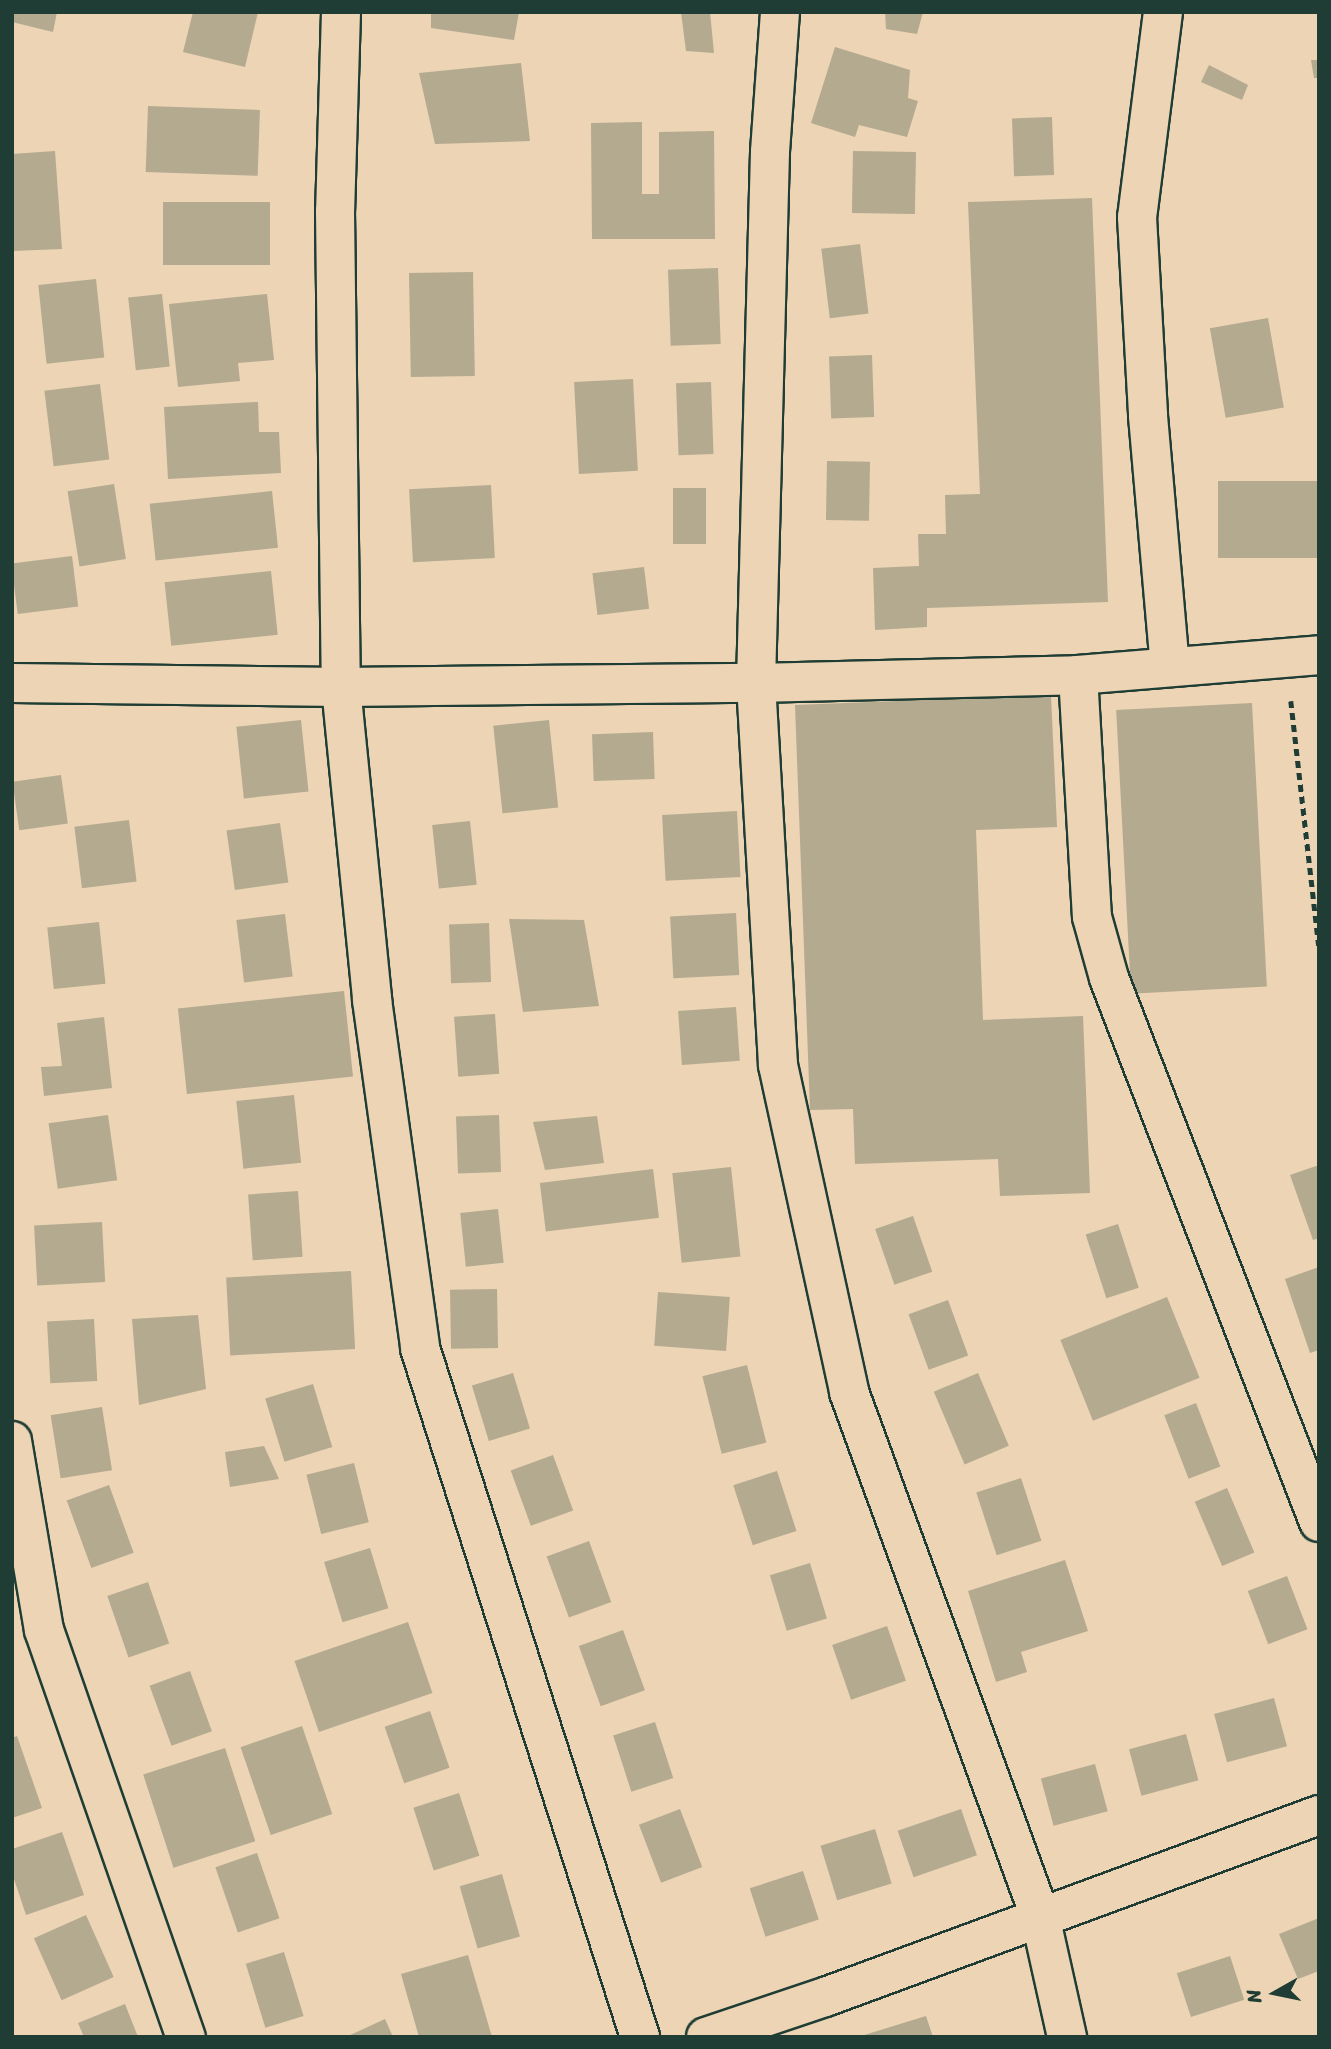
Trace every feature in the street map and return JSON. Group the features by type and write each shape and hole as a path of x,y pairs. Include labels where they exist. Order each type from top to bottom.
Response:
{"street":[{"path":"341,12 335,225 341,687 372,1000 421,1348 640,2037"},
{"path":"780,12 770,152 756,683 778,1065 849,1392 1040,1916 1067,2037"},
{"path":"1163,12 1137,217 1148,416 1170,665"},
{"path":"12,683 341,687 756,683 1078,675 1170,665 1302,657"},
{"path":"1078,675 1092,917 1109,978 1319,1522"},
{"path":"12,1441 44,1630 186,2037"},
{"path":"706,2037 825,1997 1319,1815"}],"path":[{"path":"1302,657 1319,945"}],"building":[{"path":"12,12 57,12 53,32 12,22"},
{"path":"193,12 258,12 245,67 183,52"},
{"path":"431,12 519,12 514,40 431,28"},
{"path":"681,12 710,12 714,53 686,51"},
{"path":"885,12 923,12 917,34 886,29"},
{"path":"835,47 910,70 908,98 918,101 907,137 859,125 855,137 811,123"},
{"path":"1311,60 1319,60 1319,78 1314,78"},
{"path":"521,63 530,141 435,144 419,73"},
{"path":"1209,65 1248,85 1242,100 1201,82"},
{"path":"148,106 260,110 258,176 146,172"},
{"path":"1052,117 1054,175 1014,176 1012,118"},
{"path":"642,122 642,194 659,194 659,132 714,131 715,239 592,239 591,123"},
{"path":"55,151 62,249 12,251 12,154"},
{"path":"853,151 916,152 915,214 852,213"},
{"path":"1092,198 1108,602 927,608 927,627 875,630 873,568 919,566 918,534 946,534 945,495 980,494 968,202"},
{"path":"163,202 270,202 270,265 163,265"},
{"path":"860,244 869,313 830,318 821,249"},
{"path":"718,268 721,344 671,346 668,270"},
{"path":"473,272 475,376 411,377 409,273"},
{"path":"96,279 104,358 47,364 38,285"},
{"path":"162,294 170,367 136,370 128,298"},
{"path":"267,294 274,360 238,363 240,381 178,387 169,304"},
{"path":"1268,318 1284,408 1226,418 1210,328"},
{"path":"872,355 874,417 831,418 829,357"},
{"path":"633,379 638,471 579,474 574,382"},
{"path":"711,382 714,454 679,455 676,383"},
{"path":"100,384 109,459 54,466 44,391"},
{"path":"258,402 259,432 279,432 281,473 168,479 164,407"},
{"path":"827,461 870,462 869,521 826,520"},
{"path":"1218,481 1319,481 1319,558 1218,558"},
{"path":"114,484 126,559 79,566 68,491"},
{"path":"491,485 495,558 413,562 409,489"},
{"path":"673,488 706,488 706,544 673,544"},
{"path":"272,491 278,548 156,561 150,504"},
{"path":"72,556 78,607 18,614 12,563"},
{"path":"644,567 649,609 598,615 592,573"},
{"path":"271,571 278,635 171,646 165,582"},
{"path":"1051,695 1057,827 976,830 983,1020 1083,1016 1090,1193 1000,1196 998,1159 855,1164 853,1109 810,1110 795,705"},
{"path":"1252,703 1267,987 1131,994 1116,710"},
{"path":"301,720 309,792 244,798 236,727"},
{"path":"549,720 558,808 503,813 493,726"},
{"path":"653,732 655,779 594,781 592,734"},
{"path":"61,775 68,824 19,830 12,782"},
{"path":"737,811 740,877 666,881 662,815"},
{"path":"129,820 137,882 82,888 74,827"},
{"path":"470,821 477,885 439,889 432,825"},
{"path":"280,823 288,882 235,890 227,831"},
{"path":"736,913 739,975 673,978 670,916"},
{"path":"285,914 293,977 244,983 236,920"},
{"path":"509,919 584,920 599,1006 523,1012"},
{"path":"99,922 105,984 54,989 47,927"},
{"path":"489,923 491,982 451,983 449,924"},
{"path":"344,991 353,1077 187,1094 178,1008"},
{"path":"736,1007 740,1061 682,1065 678,1011"},
{"path":"495,1014 499,1074 458,1077 454,1017"},
{"path":"104,1017 112,1088 44,1096 41,1067 62,1066 57,1023"},
{"path":"294,1095 301,1163 243,1169 236,1101"},
{"path":"108,1115 117,1180 58,1189 49,1123"},
{"path":"499,1115 501,1172 458,1173 456,1117"},
{"path":"597,1116 604,1163 545,1170 533,1122"},
{"path":"1319,1165 1319,1238 1313,1240 1290,1175"},
{"path":"731,1167 740,1257 682,1263 672,1173"},
{"path":"653,1169 659,1218 546,1232 540,1183"},
{"path":"298,1191 303,1257 253,1260 248,1194"},
{"path":"498,1209 504,1263 466,1267 460,1213"},
{"path":"913,1216 932,1272 894,1285 875,1229"},
{"path":"102,1222 105,1282 37,1285 34,1226"},
{"path":"1118,1224 1139,1288 1106,1298 1086,1235"},
{"path":"1319,1267 1319,1350 1310,1353 1285,1279"},
{"path":"351,1271 355,1349 230,1355 226,1278"},
{"path":"497,1289 498,1348 451,1349 450,1290"},
{"path":"658,1292 730,1297 726,1351 654,1346"},
{"path":"1167,1297 1200,1378 1093,1421 1060,1340"},
{"path":"948,1300 968,1355 929,1370 909,1314"},
{"path":"198,1315 206,1389 139,1405 132,1319"},
{"path":"94,1319 97,1381 50,1383 47,1321"},
{"path":"747,1365 766,1443 722,1454 702,1376"},
{"path":"513,1373 530,1428 489,1441 472,1386"},
{"path":"978,1373 1009,1446 965,1464 934,1392"},
{"path":"313,1384 332,1447 284,1462 265,1399"},
{"path":"1196,1403 1220,1466 1189,1479 1164,1415"},
{"path":"102,1407 112,1470 61,1478 51,1415"},
{"path":"264,1446 279,1479 230,1487 225,1452"},
{"path":"553,1455 573,1510 531,1526 511,1470"},
{"path":"354,1463 369,1522 321,1534 306,1475"},
{"path":"777,1471 796,1531 753,1545 733,1485"},
{"path":"1021,1478 1041,1541 997,1555 976,1493"},
{"path":"109,1485 134,1553 91,1568 67,1500"},
{"path":"1227,1488 1254,1552 1222,1566 1195,1502"},
{"path":"589,1541 611,1602 569,1617 547,1556"},
{"path":"370,1548 388,1608 343,1622 324,1562"},
{"path":"1065,1560 1088,1631 1021,1652 1027,1672 996,1682 968,1591"},
{"path":"810,1563 827,1618 787,1631 770,1575"},
{"path":"1287,1576 1307,1629 1268,1644 1248,1591"},
{"path":"148,1582 169,1643 129,1657 107,1596"},
{"path":"408,1622 432,1693 319,1732 295,1661"},
{"path":"887,1626 906,1681 851,1700 832,1645"},
{"path":"623,1630 645,1690 601,1706 579,1646"},
{"path":"190,1671 212,1731 171,1746 150,1686"},
{"path":"1274,1698 1287,1746 1227,1762 1214,1714"},
{"path":"430,1711 450,1768 404,1783 385,1727"},
{"path":"655,1722 673,1778 631,1792 613,1736"},
{"path":"302,1726 332,1814 271,1835 241,1747"},
{"path":"1186,1734 1198,1780 1141,1796 1129,1749"},
{"path":"17,1736 42,1808 12,1818 12,1738"},
{"path":"225,1748 255,1841 173,1868 143,1775"},
{"path":"1095,1764 1108,1811 1054,1826 1041,1778"},
{"path":"459,1793 479,1856 434,1871 413,1808"},
{"path":"680,1809 702,1867 661,1883 639,1825"},
{"path":"961,1809 977,1855 914,1877 898,1831"},
{"path":"875,1829 892,1884 837,1900 820,1846"},
{"path":"62,1832 84,1895 26,1915 12,1873 12,1849"},
{"path":"257,1853 279,1918 238,1933 215,1867"},
{"path":"803,1871 819,1920 766,1937 750,1888"},
{"path":"502,1874 520,1936 478,1949 460,1886"},
{"path":"86,1915 114,1977 62,2000 34,1938"},
{"path":"1319,1918 1319,1971 1298,1979 1279,1934"},
{"path":"284,1952 304,2016 265,2028 246,1964"},
{"path":"468,1955 492,2037 419,2037 401,1974"},
{"path":"1230,1956 1244,2000 1191,2017 1177,1973"},
{"path":"125,2004 138,2037 84,2037 78,2023"},
{"path":"926,2016 933,2037 861,2037 861,2036"},
{"path":"385,2019 393,2037 346,2037"}]}
